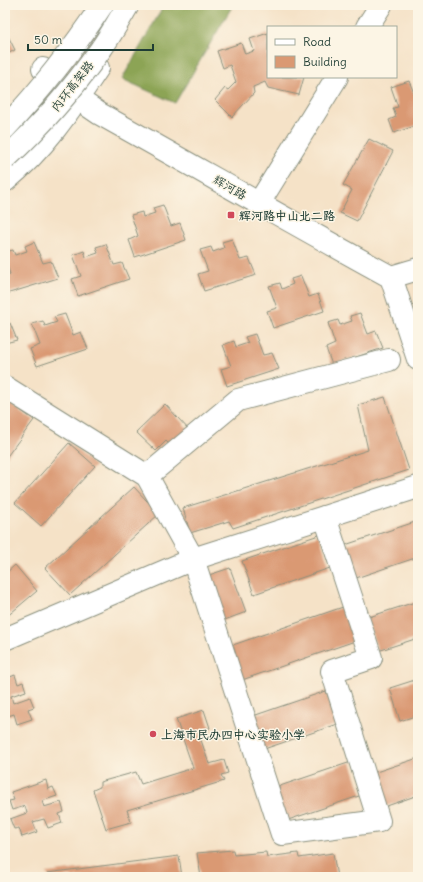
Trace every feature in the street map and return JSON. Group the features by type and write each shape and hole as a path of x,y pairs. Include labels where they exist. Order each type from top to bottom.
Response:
{"main road":[{"path":"5,115 93,5"},
{"name":"内环高架路","path":"5,128 28,104 78,42 102,5"},
{"name":"内环高架路","path":"10,169 35,131 64,98 101,49 128,5"},
{"path":"5,189 10,169 63,120 138,5"},
{"path":"368,26 381,5"},
{"name":"辉河路","path":"43,69 78,99 100,114 259,203 307,232 392,277"},
{"path":"259,203 336,78"},
{"path":"418,269 392,277 418,359"},
{"path":"147,476 238,400 390,360"},
{"path":"5,387 147,476 193,559 282,834 378,821 332,671 371,658 324,517"},
{"path":"5,639 193,559 418,487"}],"green space":[{"path":"164,5 233,5 175,103 122,79"}],"building":[{"path":"5,30 15,50 5,55"},
{"path":"267,33 267,78 304,78 299,95 268,88 265,82 253,87 254,93 232,117 215,100 225,88 228,90 236,82 230,65 223,68 217,51 241,43 245,54 254,51 250,39"},
{"path":"409,81 414,93 418,92 418,125 394,133 389,120 396,117 393,108 398,107 391,87"},
{"path":"369,139 393,151 357,221 340,213 352,190 343,185"},
{"path":"163,205 171,226 180,223 186,240 135,257 129,240 138,236 131,215 142,212 143,217 155,213 153,208"},
{"path":"232,239 240,260 249,258 256,275 204,291 198,274 208,271 200,250 211,247 213,252 224,248 222,242"},
{"path":"34,242 43,263 51,261 58,278 6,294 5,276 10,274 5,260 5,252 13,250 15,255 27,251 25,246"},
{"path":"106,244 114,265 122,263 129,279 78,296 72,279 81,276 73,255 84,251 86,257 98,253 96,247"},
{"path":"301,276 309,297 318,294 324,311 273,328 267,311 277,308 269,286 280,283 282,289 293,284 291,279"},
{"path":"360,313 368,334 376,331 383,348 332,365 326,348 335,344 328,323 338,320 340,325 352,321 350,316"},
{"path":"65,314 73,335 81,332 88,349 37,366 30,349 40,345 32,324 43,321 45,326 57,322 54,317"},
{"path":"10,323 17,340 5,343 5,324"},
{"path":"255,334 263,355 272,353 279,369 227,386 221,369 231,366 223,345 234,341 236,347 248,343 245,337"},
{"path":"385,397 409,470 233,528 229,521 190,533 183,508 368,450 358,405"},
{"path":"6,400 34,420 5,459 5,401"},
{"path":"165,404 190,431 172,447 166,441 156,451 136,432"},
{"path":"69,443 95,466 41,526 15,503"},
{"path":"134,487 159,514 70,595 45,568"},
{"path":"418,521 418,557 356,578 345,545"},
{"path":"319,535 330,568 254,594 242,561"},
{"path":"15,565 37,591 5,618 5,574"},
{"path":"230,568 246,612 222,621 206,576"},
{"path":"418,601 418,638 378,651 366,618"},
{"path":"343,607 355,641 242,680 230,646"},
{"path":"15,675 18,684 23,682 26,691 11,696 13,703 30,697 34,707 28,709 32,719 17,724 14,714 5,717 5,679"},
{"path":"418,679 418,715 400,721 390,688"},
{"path":"326,691 338,724 261,750 250,717"},
{"path":"204,710 210,728 198,731 209,764 224,760 228,773 221,775 224,781 127,810 131,822 106,829 93,790 100,787 100,782 136,772 141,784 193,768 176,719"},
{"path":"418,758 418,795 384,807 373,773"},
{"path":"351,762 362,795 285,821 274,788"},
{"path":"46,780 48,789 53,787 57,796 42,801 44,807 61,802 64,812 59,814 62,823 48,828 44,819 33,822 37,832 22,837 19,828 14,829 10,819 27,813 25,806 12,810 9,801 14,800 11,792"},
{"path":"233,850 234,855 266,852 267,857 298,853 299,858 333,853 337,877 235,877 235,875 201,877 197,853"},
{"path":"179,856 182,877 49,877 47,873"}],"place":[{"name":"辉河路中山北二路","path":"231,215"},
{"name":"上海市民办四中心实验小学","path":"153,734"}]}
